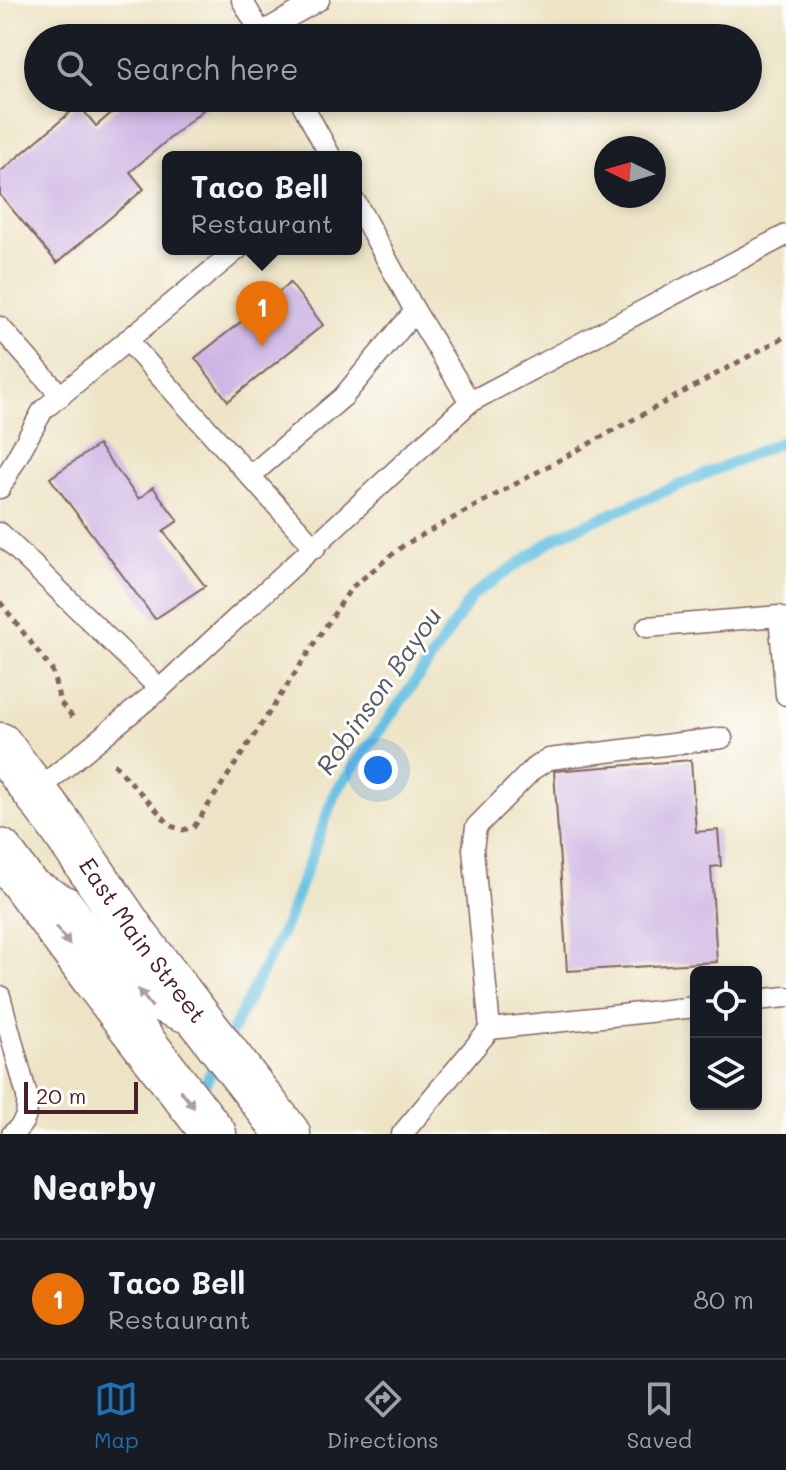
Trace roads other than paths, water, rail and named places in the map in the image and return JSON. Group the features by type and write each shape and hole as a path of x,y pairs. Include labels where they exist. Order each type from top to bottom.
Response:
{"main road":[{"name":"East Main Street","path":"0,745 138,939 288,1134"},
{"path":"4,864 214,1134"}],"lane":[{"path":"242,0 256,24"},
{"path":"280,24 319,0"},
{"path":"307,112 328,151"},
{"path":"362,214 470,402"},
{"path":"35,792 160,689 470,402 786,235"},
{"path":"0,488 43,410 231,255"},
{"path":"250,476 343,397 415,311"},
{"path":"0,327 61,396"},
{"path":"127,340 315,548"},
{"path":"0,533 160,689"},
{"path":"647,627 779,616 786,695"},
{"path":"490,1029 473,849 476,827 533,769 549,759 722,738"},
{"path":"4,864 70,898 152,1009 213,1035"},
{"path":"0,996 27,1096 28,1113 22,1126 12,1134"},
{"path":"762,999 786,997"},
{"path":"402,1134 490,1029 690,1008"}],"waterway":[{"name":"Robinson Bayou","path":"227,1041 286,924 335,793 473,595 558,536 786,440"},
{"name":"Robinson Bayou","path":"198,1098 217,1060"}],"place":[{"name":"Taco Bell","path":"262,347"}]}
